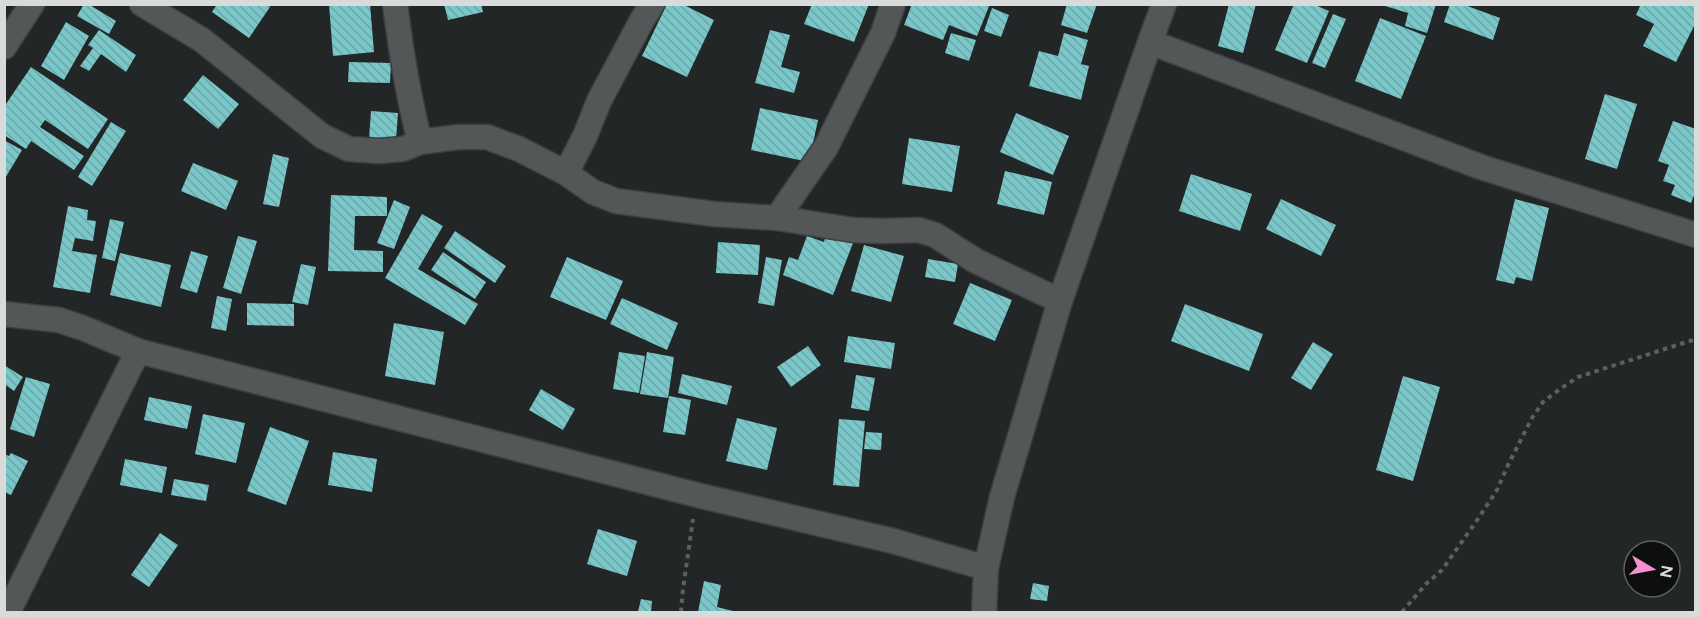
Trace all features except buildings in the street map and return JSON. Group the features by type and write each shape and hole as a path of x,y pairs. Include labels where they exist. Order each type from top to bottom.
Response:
{"street":[{"path":"4,47 32,4"},
{"path":"142,4 202,40 322,136 349,148 379,151 403,149 420,142 458,137 487,137 519,149 566,173 593,192 616,201 714,214 777,218 853,230 919,230 935,235 976,261 1060,301"},
{"path":"395,4 405,71 420,142"},
{"path":"566,173 585,136 599,101 652,4"},
{"path":"777,218 826,147 883,33 892,4"},
{"path":"984,612 986,568 1002,497 1060,301 1164,4"},
{"path":"1150,42 1480,167 1695,235"},
{"path":"4,314 59,320 138,351 697,495 893,541 986,568"},
{"path":"8,612 138,351"}],"path":[{"path":"1402,612 1426,584 1442,570 1480,516 1497,490 1532,418 1543,402 1578,377 1695,339"},
{"path":"681,612 697,495"}]}
